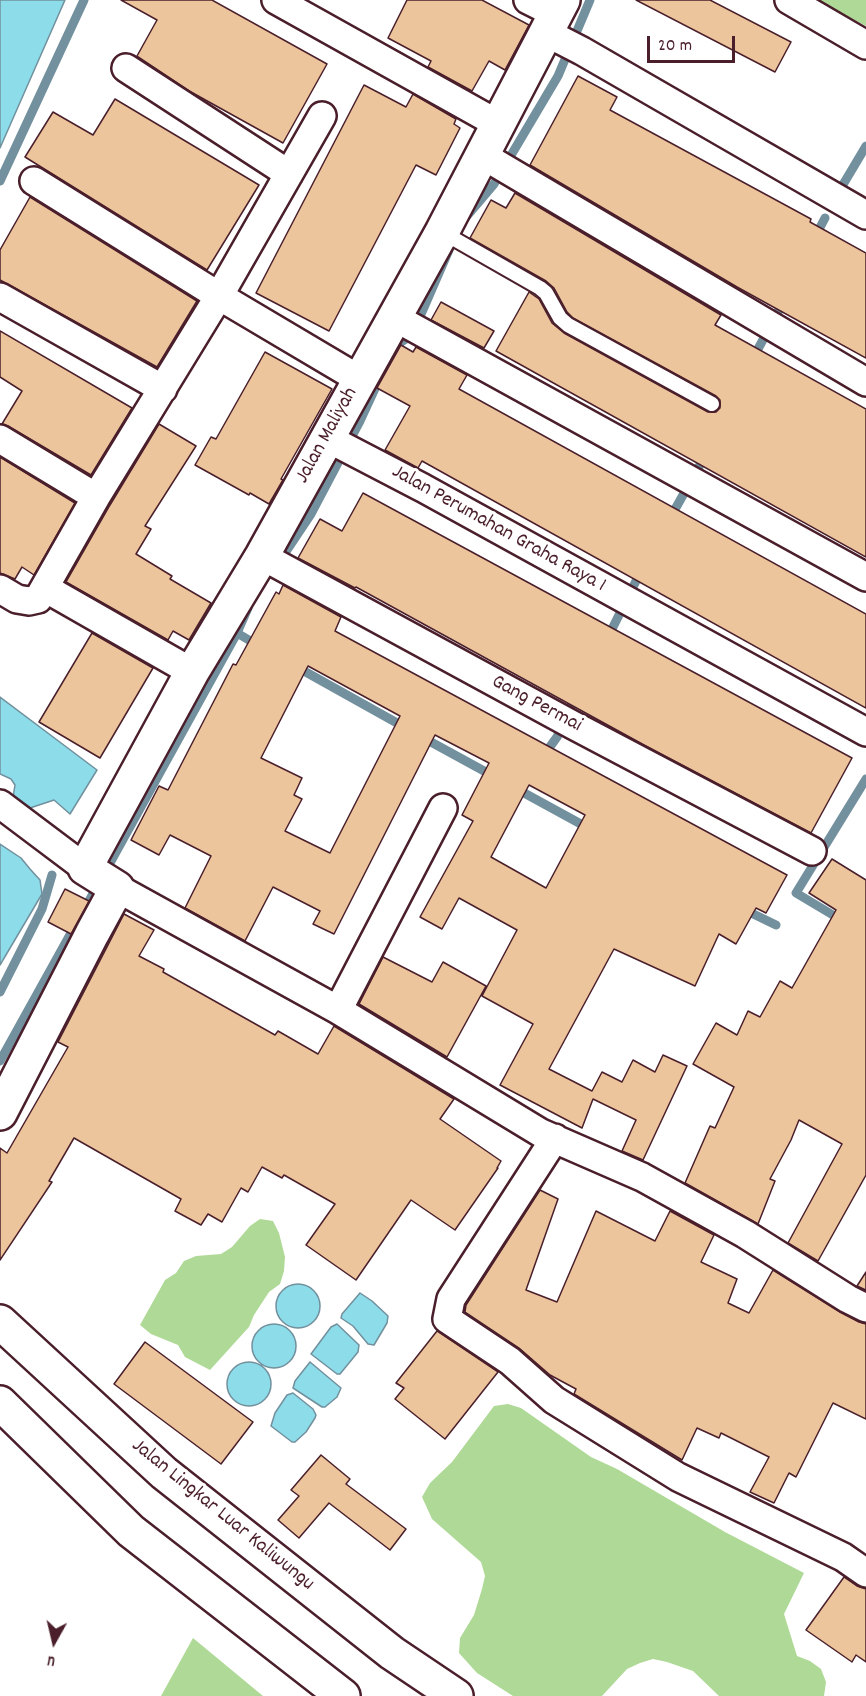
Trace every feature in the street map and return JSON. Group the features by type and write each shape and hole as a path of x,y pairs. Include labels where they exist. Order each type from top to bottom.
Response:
{"main road":[{"name":"Jalan Maliyah","path":"0,1113 92,934 100,878 192,672 274,563 332,441 349,373 401,321 450,237 499,166 490,120 552,19"},
{"name":"Jalan Lingkar Luar Kaliwungu","path":"0,1322 164,1473 392,1653 456,1696"},
{"path":"0,1403 131,1532 343,1696"}],"street":[{"path":"276,0 490,120"},
{"path":"789,0 866,45"},
{"path":"552,19 863,207"},
{"path":"126,68 289,174"},
{"path":"0,589 17,599 29,601 38,599 96,497 219,296 322,116"},
{"path":"499,166 866,382"},
{"path":"34,181 219,296 349,373"},
{"path":"0,297 163,389"},
{"path":"401,321 866,578"},
{"path":"0,439 96,497"},
{"name":"Jalan Perumahan Graha Raya 1","path":"332,441 866,732"},
{"name":"Gang Permai","path":"274,563 812,851"},
{"path":"45,588 192,672"},
{"path":"0,804 100,878 338,1010 541,1133 642,1177 745,1234 866,1308"},
{"path":"338,1010 442,808"},
{"path":"555,1138 451,1299 447,1319 510,1361 554,1400 678,1477 843,1557 866,1573"}],"lane":[{"path":"450,237 540,288 546,293 560,318 568,325 712,405"}],"green space":[{"path":"816,0 866,0 866,26"},
{"path":"260,1219 273,1221 279,1233 285,1257 280,1284 269,1292 249,1327 210,1370 185,1357 178,1345 151,1334 140,1325 165,1280 176,1273 184,1261 196,1256 221,1254 232,1247 250,1226"},
{"path":"508,1404 521,1408 591,1457 617,1469 725,1532 804,1573 784,1614 797,1656 821,1669 826,1682 824,1696 719,1696 693,1671 653,1659 627,1669 602,1696 513,1696 477,1673 459,1653 460,1638 474,1615 482,1589 485,1576 481,1562 432,1519 422,1497 430,1483 452,1462 494,1406"},
{"path":"193,1638 263,1696 161,1696"}],"water":[{"path":"0,0 65,0 0,148"},
{"path":"0,697 97,770 70,814 54,800 30,808 13,797 15,785 11,779 0,774"},
{"path":"0,844 21,858 40,880 42,894 0,965"},
{"path":"298,1284 313,1291 320,1306 313,1321 298,1328 283,1321 276,1306 283,1291"},
{"path":"360,1293 388,1316 387,1323 374,1345 368,1344 353,1326 341,1318"},
{"path":"274,1324 289,1331 296,1346 289,1361 274,1368 259,1361 252,1346 259,1331"},
{"path":"337,1324 359,1345 358,1352 340,1374 311,1354 331,1327"},
{"path":"249,1362 264,1369 271,1384 264,1399 249,1406 234,1399 227,1384 234,1369"},
{"path":"310,1362 341,1388 337,1397 325,1407 293,1388 295,1381"},
{"path":"293,1393 313,1409 316,1415 306,1432 295,1442 271,1426 275,1413 287,1395"}],"building":[{"path":"121,0 212,0 327,64 283,143 191,92 137,56 157,20"},
{"path":"407,0 482,0 529,25 505,70 489,61 472,91 428,67 431,61 388,38"},
{"path":"636,0 710,0 791,42 775,72"},
{"path":"578,76 617,97 610,110 811,219 810,222 866,253 866,358 737,287 530,165"},
{"path":"364,85 406,107 413,94 456,119 454,124 460,128 436,175 416,165 329,331 256,293"},
{"path":"115,99 259,185 207,270 25,157 53,112 93,135"},
{"path":"515,193 721,315 715,325 866,409 866,557 496,351 529,292 539,299 552,323 564,333 708,412 716,412 720,408 720,400 716,396 573,318 567,312 554,288 546,281 470,238 491,200 506,208"},
{"path":"30,197 197,301 157,367 0,280 0,250"},
{"path":"441,302 494,331 484,348 431,320"},
{"path":"0,331 132,408 91,475 2,424 22,391 0,377"},
{"path":"401,345 413,352 416,347 467,375 459,389 866,614 866,708 422,461 418,468 385,450 410,406 377,388"},
{"path":"265,352 332,389 269,504 195,465 211,437 216,439"},
{"path":"159,424 196,446 145,526 151,529 136,554 172,576 170,579 211,603 189,640 173,631 168,640 66,582"},
{"path":"0,457 75,503 34,575 22,567 15,579 0,573"},
{"path":"363,493 852,758 811,833 644,745 356,587 298,558 320,519 342,531"},
{"path":"283,585 341,617 335,631 787,875 766,913 756,908 736,944 719,934 695,986 614,949 549,1069 592,1091 602,1072 622,1082 633,1060 655,1072 663,1055 687,1066 643,1160 622,1151 636,1120 593,1099 582,1128 500,1085 533,1024 482,996 517,930 459,898 442,929 420,917 473,821 462,815 489,763 435,735 334,934 313,924 320,911 273,887 245,941 185,908 211,856 170,835 159,855 131,840 159,786 168,790 233,664 236,665 276,592 279,594","holes":["308,666 400,716 330,853 285,831 302,799 294,795 302,778 261,758","529,785 585,815 546,888 491,857"]},
{"path":"92,633 153,668 100,758 39,722"},
{"path":"832,859 866,880 866,1175 818,1261 788,1243 842,1144 799,1120 770,1179 775,1181 758,1224 685,1183 710,1126 715,1128 734,1087 693,1064 716,1023 737,1035 748,1011 760,1017 780,981 792,988 836,910 809,893"},
{"path":"65,889 89,901 71,934 48,922"},
{"path":"124,914 154,930 139,956 275,1035 278,1031 318,1054 334,1026 454,1099 440,1119 501,1161 455,1230 411,1200 356,1280 306,1245 335,1204 284,1175 282,1178 262,1167 248,1192 241,1188 222,1222 208,1214 201,1225 175,1211 181,1199 74,1138 49,1181 52,1182 0,1260 0,1148 7,1153 68,1047 58,1042"},
{"path":"383,957 432,982 443,962 486,986 447,1057 359,1004"},
{"path":"540,1190 558,1199 526,1290 557,1302 596,1211 655,1241 670,1211 714,1235 701,1262 737,1279 728,1303 749,1313 773,1270 840,1312 866,1324 866,1419 833,1403 796,1477 789,1473 774,1503 750,1492 769,1457 721,1433 719,1438 697,1428 682,1460 574,1394 576,1389 550,1375 519,1348 465,1312 466,1305"},
{"path":"866,1272 866,1290 857,1286"},
{"path":"437,1331 498,1372 445,1439 395,1399 404,1388 396,1383"},
{"path":"145,1342 253,1422 221,1464 114,1384"},
{"path":"321,1455 350,1479 346,1484 406,1529 390,1550 329,1503 299,1538 278,1520 299,1496 291,1490"},
{"path":"844,1577 866,1589 866,1662 856,1655 852,1662 806,1630"}],"waterway":[{"path":"0,181 84,0"},
{"path":"466,217 494,184 558,76 590,0"},
{"path":"841,188 866,146"},
{"path":"815,237 825,218"},
{"path":"393,351 395,346 412,335 449,250"},
{"path":"752,360 784,301"},
{"path":"279,562 311,514 359,423 384,369"},
{"path":"669,520 705,456"},
{"path":"607,639 641,571"},
{"path":"84,910 237,633 248,608"},
{"path":"237,633 259,646"},
{"path":"295,666 406,728"},
{"path":"544,755 557,737 576,696"},
{"path":"420,736 495,777"},
{"path":"843,921 796,893 866,779"},
{"path":"515,788 590,829"},
{"path":"0,992 42,909 52,875"},
{"path":"743,909 776,925"},
{"path":"0,1061 76,924"}]}
